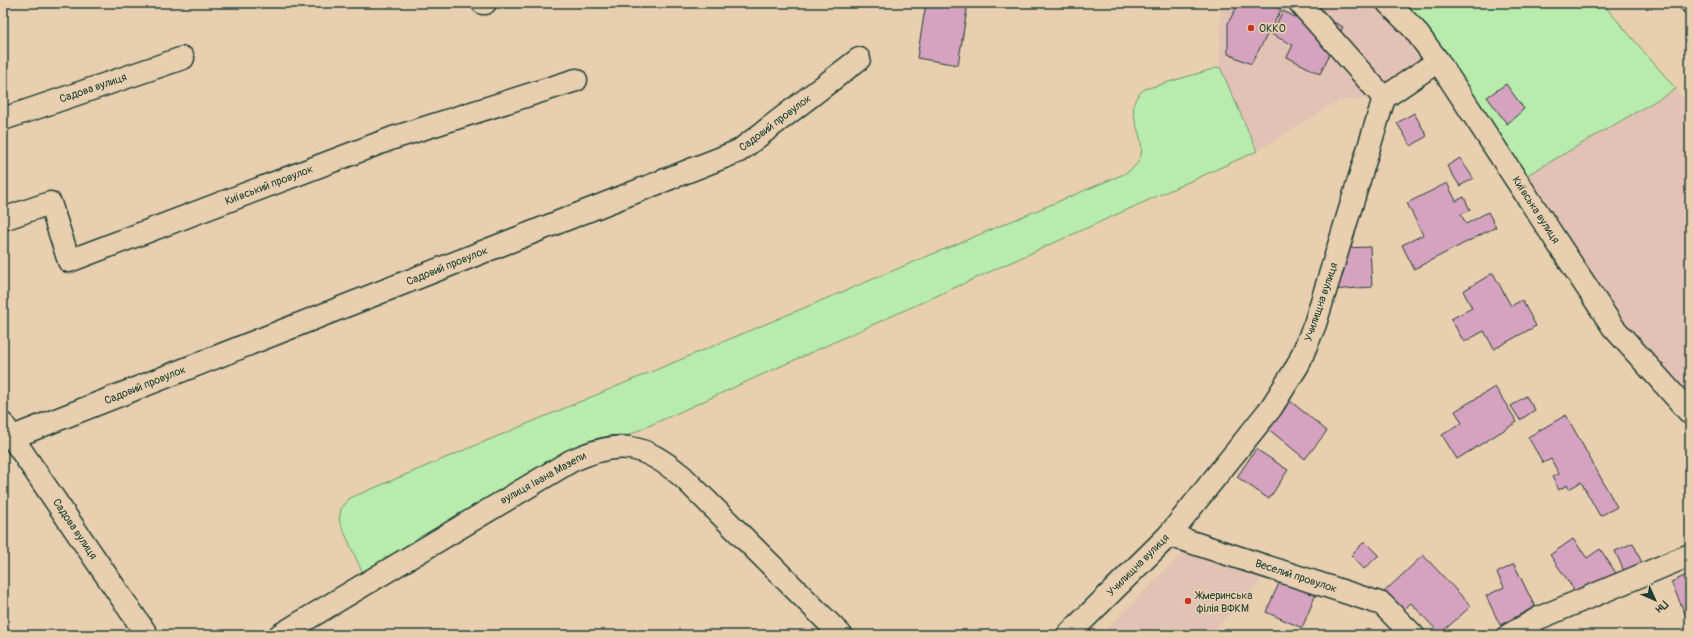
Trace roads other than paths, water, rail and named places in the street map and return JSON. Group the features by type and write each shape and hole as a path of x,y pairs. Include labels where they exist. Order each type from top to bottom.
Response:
{"street":[{"path":"1300,3 1384,98 1438,61"},
{"name":"Київська вулиця","path":"1388,3 1414,29 1438,61 1606,317 1629,346 1690,413"},
{"name":"Садова вулиця","path":"3,119 183,58"},
{"name":"Садовий провулок","path":"8,431 739,151 859,58"},
{"name":"Київський провулок","path":"3,219 50,203 69,261 392,138 576,80"},
{"name":"Училищна вулиця","path":"1068,635 1170,535 1271,408 1298,365 1315,324 1384,98"},
{"name":"Садова вулиця","path":"8,431 147,635"},
{"name":"вулиця Івана Мазепи","path":"280,635 571,461 594,450 623,446 646,452 666,463 683,477 841,635"},
{"name":"Веселий провулок","path":"1170,535 1382,604 1413,635"},
{"path":"1509,635 1539,618 1690,555"}],"railway":[{"path":"1678,3 1690,17"}],"place":[{"name":"ОККО","path":"1251,28"},
{"name":"Жмеринська філія ВФКМ","path":"1188,601"}]}
